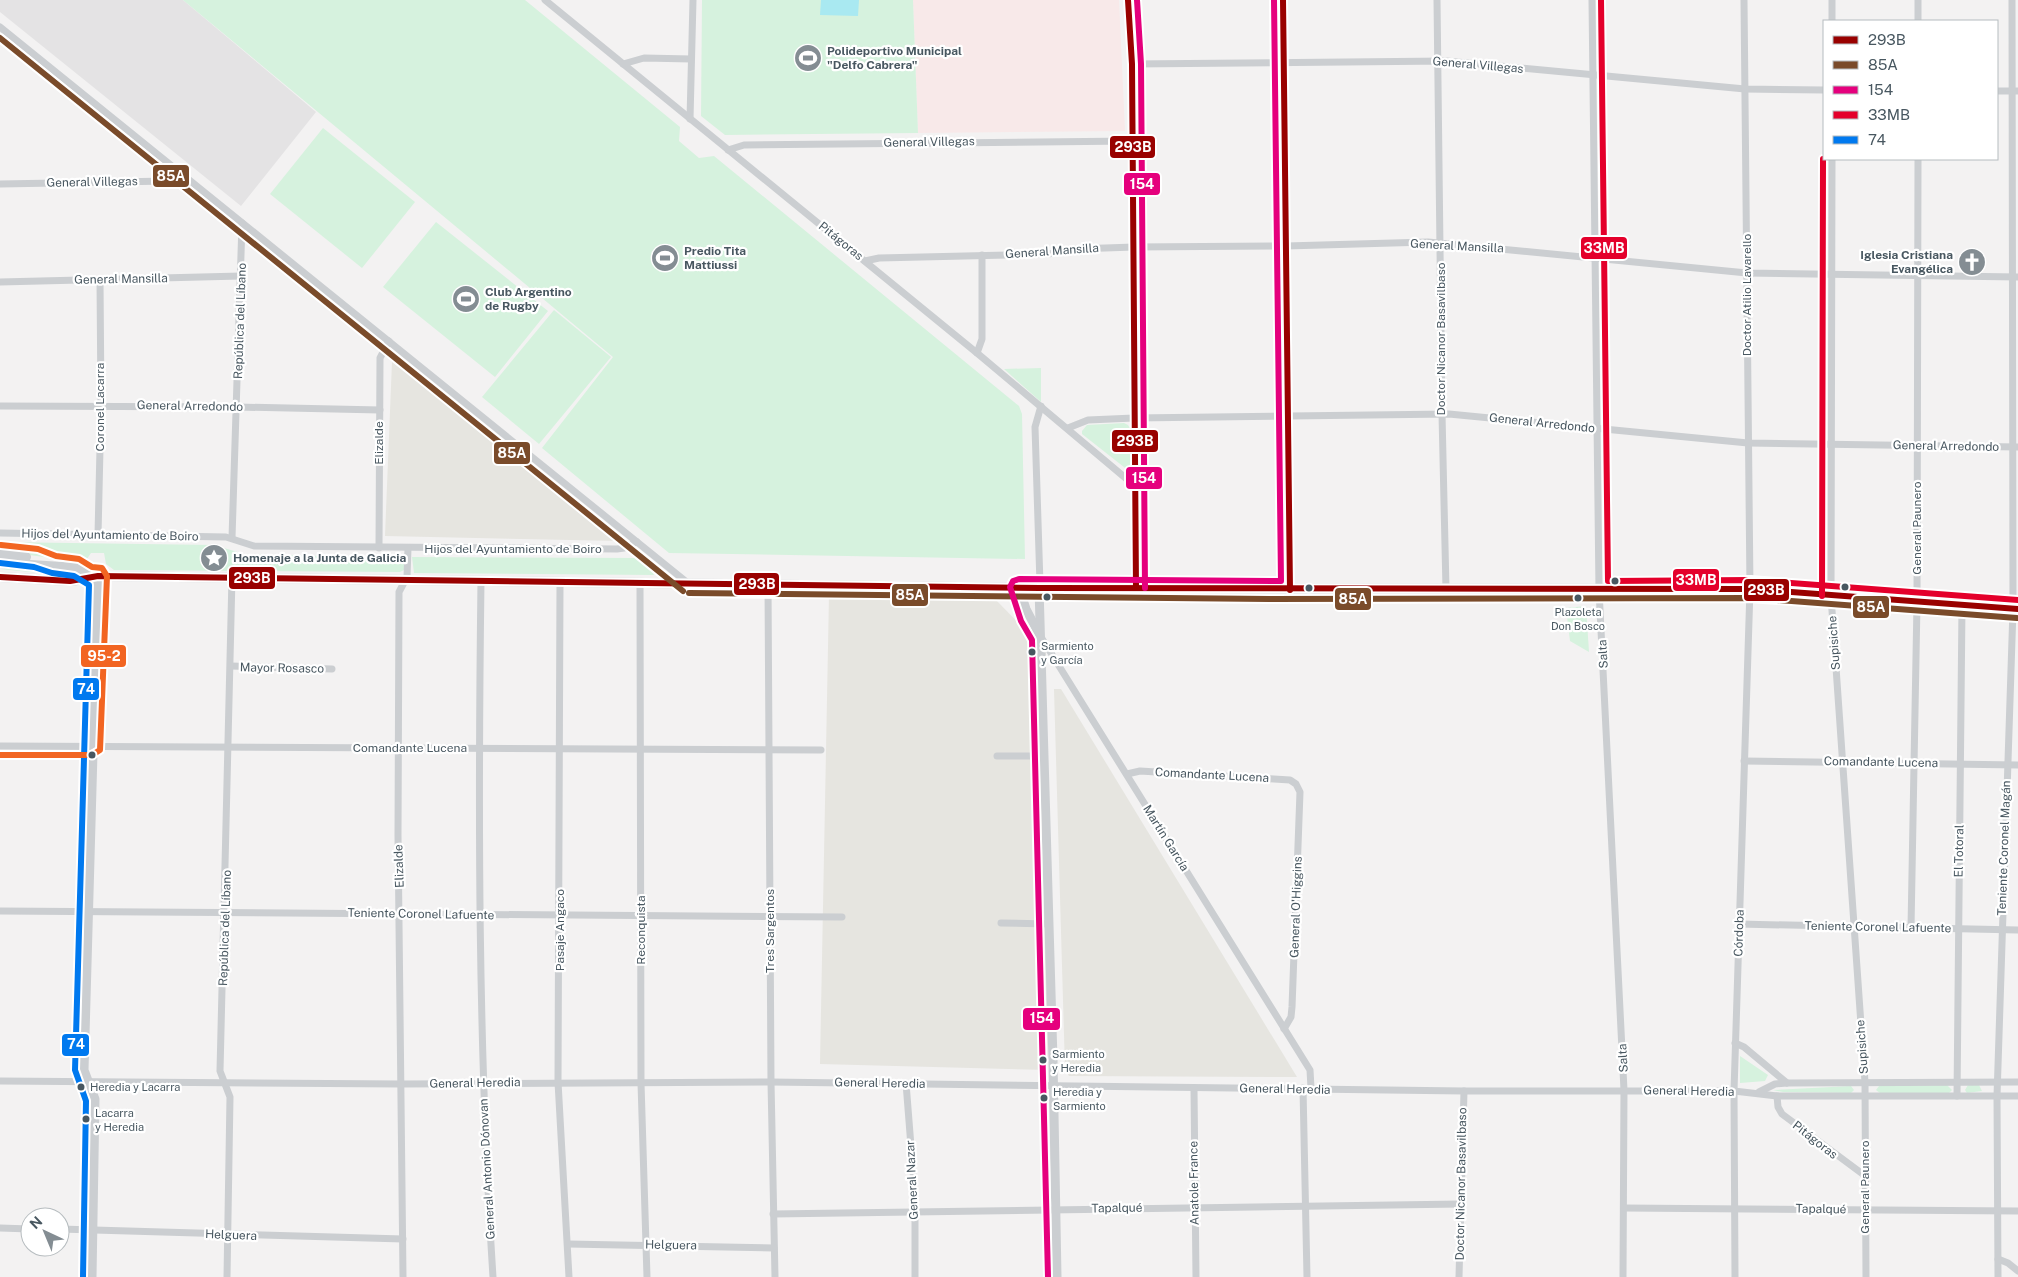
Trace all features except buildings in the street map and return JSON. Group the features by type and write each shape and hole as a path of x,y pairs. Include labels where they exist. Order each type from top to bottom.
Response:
{"main road":[{"path":"0,554 36,558 54,565"},
{"path":"0,563 54,565 77,568 94,576"},
{"path":"0,577 81,581 94,576 1019,588 1040,584 1136,588 1290,590 1750,589 2016,609"}],"street":[{"name":"Pitágoras","path":"545,0 977,353 1135,486"},
{"path":"690,119 693,0"},
{"path":"1128,0 1132,64 1131,141 1134,246 1136,588"},
{"path":"1282,0 1290,590"},
{"name":"Doctor Nicanor Basavilbaso","path":"1437,0 1446,589"},
{"name":"Salta","path":"1592,0 1599,590 1624,1090 1623,1277"},
{"name":"Doctor Atilio Lavarello","path":"1744,0 1750,589"},
{"path":"1832,0 1832,20"},
{"path":"1918,0 1918,20"},
{"name":"Teniente Coronel Magán","path":"1998,1277 1997,1082 2007,764 2016,609 2015,91 2012,0"},
{"path":"0,27 689,584"},
{"path":"623,64 644,58 691,59"},
{"name":"General Villegas","path":"1132,64 1438,61 1745,89 1823,90"},
{"path":"1998,91 2015,91"},
{"name":"General Villegas","path":"728,150 744,145 1131,141"},
{"name":"Supisiche","path":"1832,160 1831,596 1865,1097"},
{"name":"General Paunero","path":"1911,928 1917,603 1918,160"},
{"name":"General Villegas","path":"0,184 168,181 182,173"},
{"name":"República del Líbano","path":"232,538 238,407 242,223"},
{"name":"General Mansilla","path":"865,261 879,258 1040,254 1076,249 1134,246 1286,246 1441,242 1747,274 1832,273 2015,277"},
{"path":"977,353 982,338 982,255"},
{"name":"General Mansilla","path":"0,282 241,276"},
{"name":"Coronel Lacarra","path":"98,535 101,405 100,280"},
{"name":"Elizalde","path":"379,548 380,358 390,341"},
{"name":"General Arredondo","path":"0,406 101,405 380,410"},
{"path":"1041,406 1035,427 1054,1085 1057,1277"},
{"name":"General Arredondo","path":"1068,428 1088,420 1134,418 1442,414 1748,443 2015,447"},
{"name":"Hijos del Ayuntamiento de Boiro","path":"0,533 232,538 254,546 379,548 616,549 624,548 637,542"},
{"name":"Elizalde","path":"403,1277 399,913 399,592 407,577 408,548"},
{"path":"92,1277 95,1099 91,1082 84,1070 89,910 94,576"},
{"name":"República del Líbano","path":"226,1277 230,1097 220,1072 232,578"},
{"name":"General Antonio Dónovan","path":"481,580 479,748 482,1082 493,1277"},
{"name":"Pasaje Angaco","path":"560,582 558,1082 569,1277"},
{"name":"Reconquista","path":"640,584 641,1082 647,1277"},
{"name":"Tres Sargentos","path":"768,585 771,1082 775,1277"},
{"name":"Martín García","path":"1019,588 1026,609 1040,637 1310,1070 1311,1088"},
{"name":"Córdoba","path":"1735,1277 1735,1043 1750,589"},
{"name":"El Totoral","path":"1957,1096 1962,606"},
{"name":"Mayor Rosasco","path":"231,666 332,669"},
{"name":"Comandante Lucena","path":"0,746 399,747 641,751 821,750"},
{"path":"997,756 1044,756"},
{"name":"Comandante Lucena","path":"1744,760 2018,765"},
{"name":"Comandante Lucena","path":"1127,774 1150,772 1290,780 1296,784"},
{"name":"General O'Higgins","path":"1284,1029 1291,1016 1292,1007 1300,792 1296,784"},
{"name":"Teniente Coronel Lafuente","path":"0,911 89,910 641,917 842,917"},
{"path":"1001,923 1049,924"},
{"name":"Teniente Coronel Lafuente","path":"1739,924 2018,930"},
{"path":"1735,1043 1744,1047 1787,1083"},
{"name":"General Heredia","path":"0,1081 225,1084 482,1082 906,1083 1464,1091 1734,1091 1759,1092 1777,1096 2018,1096"},
{"name":"General Heredia","path":"1759,1092 1775,1084 1787,1083 2018,1082"},
{"name":"General Nazar","path":"906,1083 914,1210 915,1277"},
{"name":"Anatole France","path":"1194,1088 1196,1277"},
{"path":"1303,1088 1307,1277"},
{"name":"Doctor Nicanor Basavilbaso","path":"1459,1277 1464,1091"},
{"name":"Pitágoras","path":"1777,1096 1778,1107 1782,1114 1864,1175"},
{"name":"General Paunero","path":"1865,1097 1866,1277"},
{"name":"Tapalqué","path":"773,1214 1305,1204 1461,1204"},
{"name":"Tapalqué","path":"1624,1208 2018,1211"},
{"path":"0,1228 20,1229"},
{"name":"Helguera","path":"70,1229 403,1239"},
{"name":"Helguera","path":"568,1244 774,1248"},
{"path":"1998,1259 2018,1271"}],"shaded area":[{"path":"0,0 183,0 316,112 241,206 0,12"},
{"path":"913,0 1119,0 1125,131 918,133"},
{"path":"392,362 619,541 385,536"},
{"path":"829,595 995,599 1046,651 1048,1070 820,1064"},
{"path":"1054,689 1061,689 1297,1077 1069,1076 1065,1069"}],"green space":[{"name":"Predio Tita Mattiussi","path":"183,0 525,0 680,127 679,141 699,158 714,156 1019,406 1022,414 1025,559 669,553 542,448 613,357"},
{"name":"Polideportivo Municipal \"Delfo Cabrera\"","path":"702,0 913,0 918,133 725,135 701,116"},
{"path":"323,128 415,202 362,268 270,194"},
{"name":"Club Argentino de Rugby","path":"436,222 548,311 495,377 383,287"},
{"path":"554,310 611,357 539,444 482,397"},
{"path":"1041,368 1041,402 1004,369"},
{"path":"1124,423 1131,430 1131,468 1129,471 1082,434 1087,425"},
{"path":"0,542 214,545 244,554 405,558 404,570 400,572 114,570 106,564 104,553 91,553 87,559 81,562 0,551"},
{"path":"412,557 638,558 658,567 658,573 653,575 414,573"},
{"path":"13,567 82,574 81,577 0,569"},
{"name":"Plazoleta Don Bosco","path":"1586,606 1589,652 1570,641 1566,608"},
{"path":"1740,1056 1768,1075 1765,1081 1740,1083"},
{"path":"1947,1085 1952,1090 1948,1094 1880,1093 1876,1090 1879,1086"},
{"path":"1968,1085 1979,1085 1982,1091 1967,1093 1965,1090"},
{"path":"1851,1086 1854,1090 1851,1093 1783,1092 1773,1090"}],"water":[{"path":"821,0 859,0 858,16 820,15"}],"transit line":[{"name":"293B","path":"1128,0 1132,64 1136,588"},
{"name":"154","path":"1137,0 1141,64 1145,588"},
{"name":"154","path":"1048,1277 1032,640 1021,621 1010,587 1013,581 1019,579 1281,581 1274,0"},
{"name":"293B","path":"1283,0 1290,590"},
{"name":"33MB","path":"1601,0 1608,581 1751,580 2018,600"},
{"name":"85A","path":"0,38 683,591"},
{"name":"33MB","path":"1822,596 1823,159"},
{"name":"95-2","path":"0,755 92,755 100,750 107,576 102,568 92,567 79,559 56,556 38,549 1,545"},
{"name":"74","path":"0,563 34,567 52,573 74,576 89,585 75,1070 86,1101 83,1277"},
{"name":"293B","path":"0,577 70,581 98,576 1039,588 1750,589 2018,609"},
{"name":"85A","path":"689,593 1269,599 1750,598 2017,618"}],"place":[{"name":"Polideportivo Municipal \"Delfo Cabrera\"","path":"808,58"},
{"name":"Predio Tita Mattiussi","path":"665,258"},
{"name":"Iglesia Cristiana Evangélica","path":"1972,262"},
{"name":"Club Argentino de Rugby","path":"466,299"},
{"name":"Homenaje a la Junta de Galicia","path":"214,558"},
{"name":"Plazoleta Don Bosco","path":"1578,598"},
{"name":"Sarmiento y García","path":"1032,652"},
{"name":"Sarmiento y Heredia","path":"1043,1060"},
{"name":"Heredia y Lacarra","path":"81,1087"},
{"name":"Heredia y Sarmiento","path":"1044,1098"},
{"name":"Lacarra y Heredia","path":"86,1119"}]}
